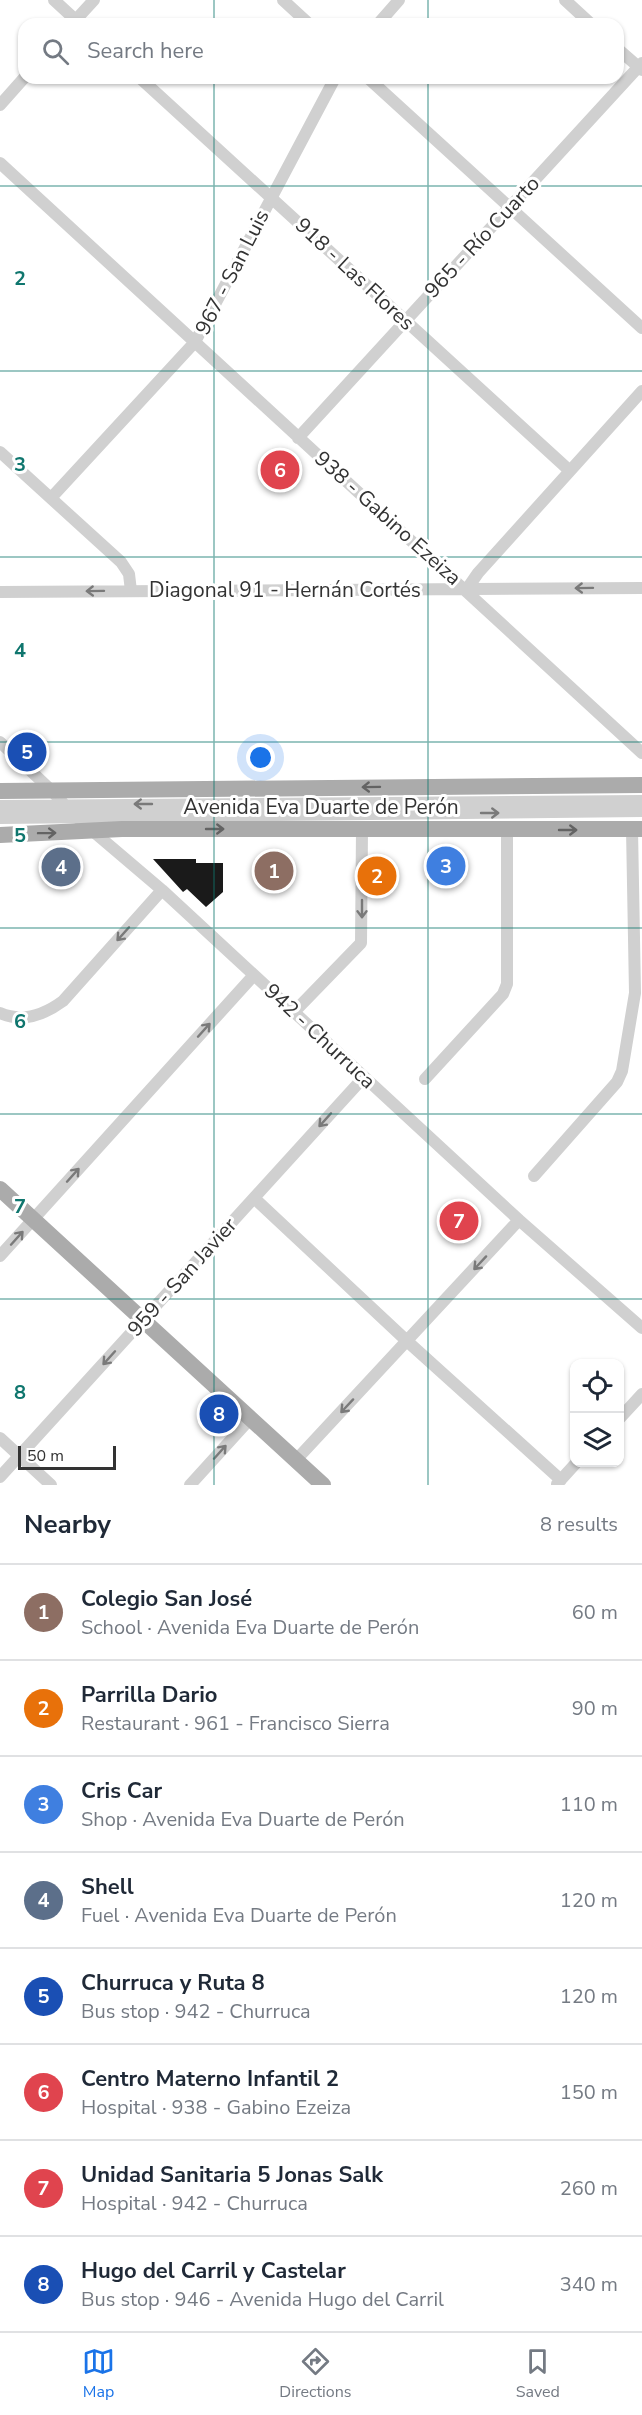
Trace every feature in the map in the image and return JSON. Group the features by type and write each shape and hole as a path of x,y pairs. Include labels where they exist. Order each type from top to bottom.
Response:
{"main road":[{"name":"Avenida Eva Duarte de Perón","path":"0,791 642,785"},
{"name":"Avenida Eva Duarte de Perón","path":"0,835 122,829 637,830"},
{"path":"0,1189 323,1485"}],"street":[{"path":"54,0 71,18"},
{"path":"80,18 94,0"},
{"path":"283,0 302,18"},
{"path":"383,18 399,0"},
{"path":"565,0 584,18"},
{"path":"624,54 641,67"},
{"name":"965 - Río Cuarto","path":"298,438 509,206 641,67"},
{"path":"0,105 19,84"},
{"name":"918 - Las Flores","path":"147,84 570,471"},
{"name":"967 - San Luis","path":"51,498 195,342 332,84"},
{"path":"375,84 642,328"},
{"name":"938 - Gabino Ezeiza","path":"0,163 642,753"},
{"path":"467,590 478,573 642,391"},
{"path":"0,452 126,568 131,591"},
{"name":"Diagonal 91 - Hernán Cortés","path":"0,592 642,588"},
{"name":"942 - Churruca","path":"0,742 75,816 162,890 519,1220 642,1328"},
{"path":"430,787 531,795 610,795 642,799"},
{"path":"0,806 642,799"},
{"path":"0,818 642,811"},
{"path":"295,1011 361,943 362,830"},
{"path":"425,1079 503,994 507,984 507,830"},
{"path":"534,1176 617,1082 622,1071 635,993 637,830"},
{"path":"0,1013 10,1017 26,1018 44,1014 63,1001 162,890"},
{"path":"0,1256 254,975"},
{"name":"959 - San Javier","path":"0,1477 364,1077"},
{"path":"254,1198 559,1482 572,1467"},
{"path":"296,1460 519,1220"},
{"path":"624,1414 642,1394"},
{"path":"190,1485 250,1419"},
{"path":"0,1438 51,1485"}],"building":[{"path":"153,859 196,859 196,863 223,863 223,892 206,907 187,889 183,892"},
{"path":"383,859 383,886 372,886 372,867"},
{"path":"435,859 457,859 457,873 451,873 451,880 434,880"}],"place":[{"name":"Centro Materno Infantil 2","path":"280,470"},
{"name":"Churruca y Ruta 8","path":"27,752"},
{"name":"Cris Car","path":"446,866"},
{"name":"Shell","path":"61,867"},
{"name":"Colegio San José","path":"274,871"},
{"name":"Parrilla Dario","path":"377,876"},
{"name":"Unidad Sanitaria 5 Jonas Salk","path":"459,1221"},
{"name":"Hugo del Carril y Castelar","path":"219,1414"}]}
